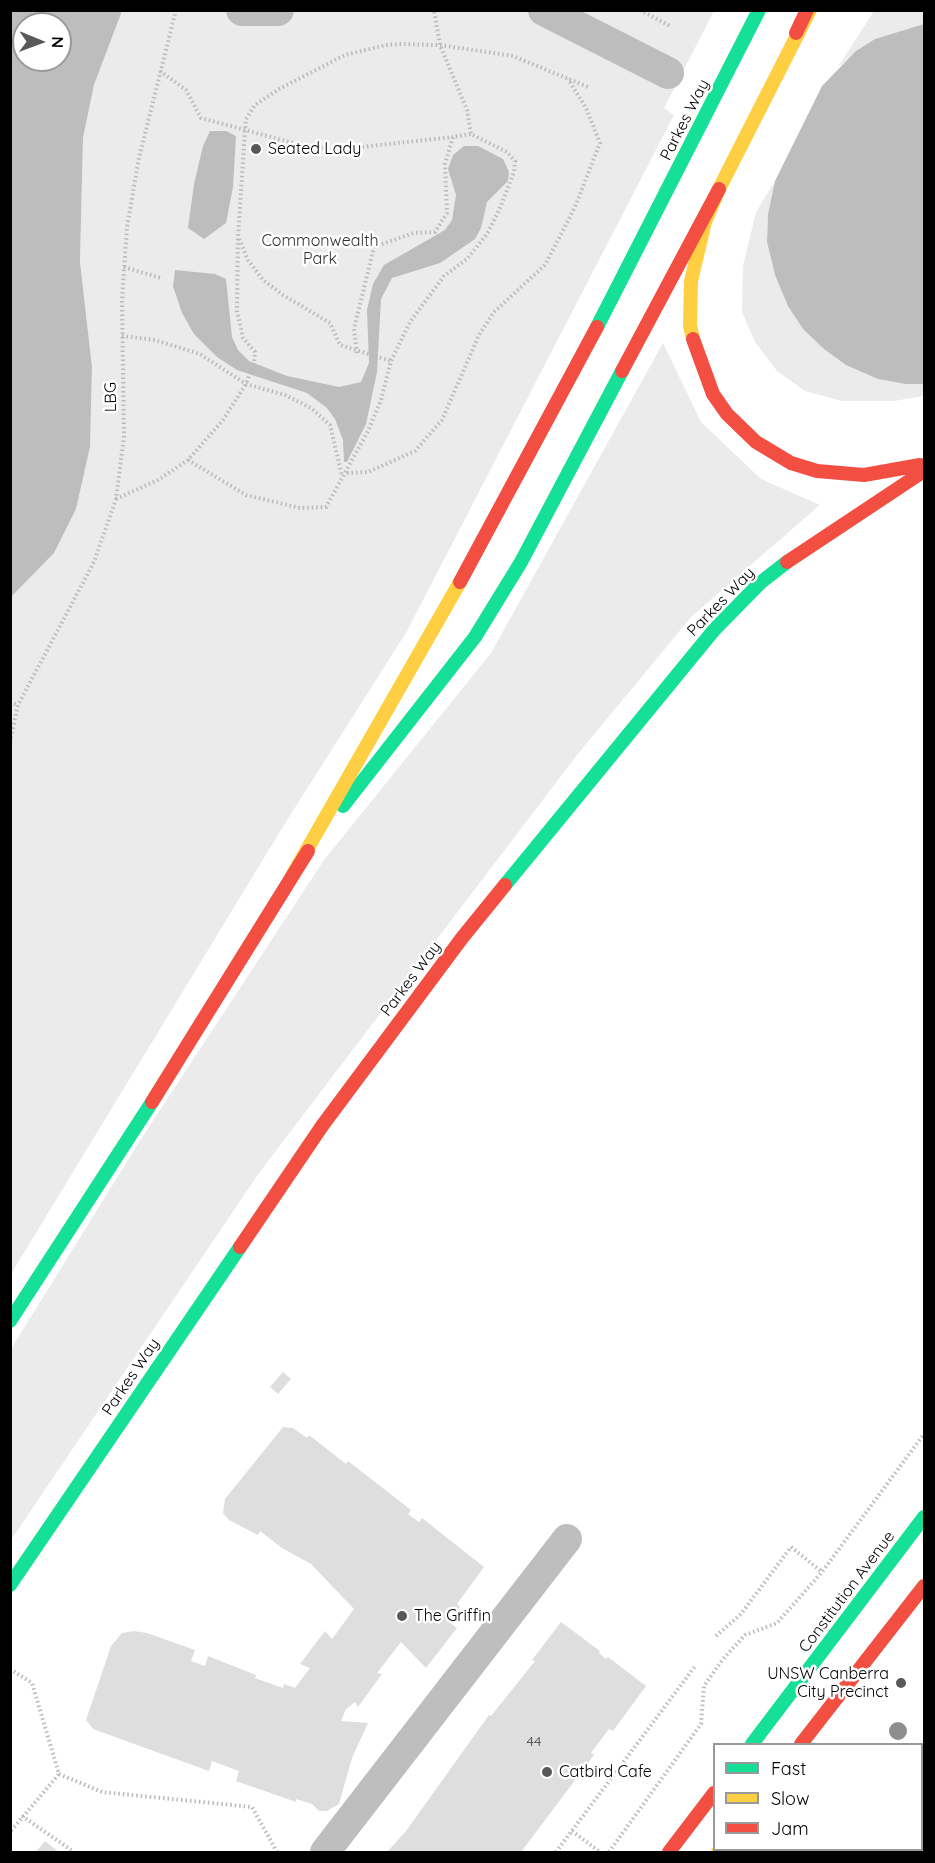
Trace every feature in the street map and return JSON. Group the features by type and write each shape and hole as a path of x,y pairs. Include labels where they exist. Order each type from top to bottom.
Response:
{"main road":[{"name":"Parkes Way","path":"10,1321 184,1052 293,874 458,586 535,444 759,10"},
{"path":"808,10 719,189 697,251 691,281 690,325 703,371 727,414 756,442 791,463 817,471 864,475 891,472 924,464"},
{"name":"Parkes Way","path":"293,874 475,637 492,610 553,506 719,189"},
{"name":"Parkes Way","path":"10,1585 322,1126 462,938 714,630 760,583 800,552 924,471"},
{"name":"Constitution Avenue","path":"753,1743 924,1517"},
{"path":"802,1743 924,1586"},
{"path":"669,1852 713,1794"}],"street":[{"path":"325,1852 567,1539"}],"path":[{"name":"LBG","path":"10,742 18,705 94,562 116,499 124,436 122,336 127,226 139,158 176,10"},
{"path":"434,10 441,45 467,110 471,134"},
{"path":"640,10 670,26"},
{"path":"116,499 158,480 188,460 223,420 249,378 255,352 243,338 237,311 238,237 246,119 255,105 279,88 345,55 386,45 441,45 513,56 588,87"},
{"path":"160,71 186,90 201,118 289,142 333,150 471,134 493,144 515,161 514,172 487,234 466,258 444,276 410,322 391,362 381,400 347,473 342,477 326,507 300,508 246,495 188,460"},
{"path":"347,473 368,472 415,451 441,420 479,335 494,312 545,265 575,207 600,142 586,108 568,79"},
{"path":"357,353 354,329 374,247 413,233 435,232 447,213 445,164 453,137"},
{"path":"238,237 248,260 263,280 283,295 305,306 330,323 340,345 357,353 391,362"},
{"path":"124,267 161,278"},
{"path":"122,336 155,340 200,354 246,384 300,402 330,424 342,477"},
{"path":"10,702 18,705"},
{"path":"609,1852 701,1724 705,1686 723,1659 745,1635 777,1623 822,1572 924,1434"},
{"path":"716,1636 741,1614 791,1546 822,1572"},
{"path":"556,1852 696,1665"},
{"path":"10,1669 32,1683 59,1774"},
{"path":"10,1832 59,1774"},
{"path":"59,1774 102,1792 252,1807 277,1852"},
{"path":"22,1816 74,1852"},
{"path":"572,1831 600,1852"}],"green space":[{"name":"Commonwealth Park","path":"122,11 714,11 664,108 674,115 407,631 284,825 11,1274 11,597 54,553 76,509 90,447 92,367 80,263 83,138 94,85"},
{"path":"874,11 924,11 924,24 876,39 838,67"},
{"path":"775,181 768,214 767,242 775,275 906,384 924,384 924,396 894,401 842,401 805,391 777,371 755,342 742,312 743,266 756,212"},
{"path":"663,343 701,422 761,479 820,505 692,616 577,755 259,1173 11,1540 11,1349 141,1139 324,860 491,653"}],"shaded area":[{"path":"11,10 122,11 94,85 83,138 80,262 92,367 90,447 76,509 54,553 11,597"},
{"path":"924,24 924,384 906,384 878,379 846,365 824,349 803,329 788,306 775,275 767,242 768,214 775,181 822,86 856,51 875,39"},
{"path":"210,131 226,131 236,136 233,187 226,223 204,239 188,228 194,184 203,146"},
{"path":"464,146 478,146 503,159 509,172 508,181 487,202 481,228 475,239 440,263 392,278 381,299 377,372 366,424 347,462 344,462 343,440 335,419 327,408 307,393 237,370 217,357 194,334 182,313 173,286 175,270 215,274 226,279 232,337 238,350 249,361 287,376 339,387 361,382 369,363 367,310 373,284 384,265 445,230 452,220 456,195 448,169 453,155"}],"building":[{"path":"283,1372 291,1379 278,1394 270,1387"},
{"name":"The Griffin","path":"283,1427 293,1428 307,1438 309,1435 346,1464 348,1461 411,1510 408,1514 419,1522 422,1518 484,1567 457,1604 460,1607 449,1622 457,1628 426,1668 401,1642 377,1673 382,1674 358,1707 355,1702 346,1709 341,1721 368,1723 352,1758 339,1804 327,1811 319,1811 312,1804 296,1799 296,1802 236,1781 239,1771 212,1761 209,1771 93,1729 86,1720 111,1646 122,1633 134,1631 147,1633 195,1650 191,1661 205,1666 208,1656 256,1675 255,1678 283,1688 284,1684 295,1688 310,1668 300,1664 325,1631 332,1639 354,1609 311,1564 282,1548 260,1531 258,1535 229,1520 223,1513 225,1499"},
{"path":"561,1622 600,1651 599,1653 606,1659 608,1657 646,1686 613,1731 609,1729 591,1753 594,1755 521,1852 387,1852 406,1831 489,1715 491,1716 535,1661 532,1660"},
{"path":"924,1757 924,1852 910,1852 908,1851 923,1851"},
{"path":"45,1841 59,1852 36,1852"}],"waterway":[{"path":"242,10 278,10"},
{"path":"544,10 668,73"}],"traffic: fast":[{"path":"597,327 759,10"},
{"path":"343,806 475,637 521,562 622,371"},
{"path":"505,885 714,630 760,583 787,562"},
{"path":"10,1321 152,1102"},
{"path":"10,1585 240,1247"},
{"path":"753,1743 924,1517"}],"traffic: slow":[{"path":"693,339 690,325 691,281 705,222 719,189 810,10"},
{"path":"293,874 460,582"}],"traffic: jam":[{"path":"796,33 807,10"},
{"path":"622,371 719,189"},
{"path":"460,582 597,327"},
{"path":"693,339 713,394 727,414 756,442 791,463 817,471 864,475 920,465"},
{"path":"787,562 924,471"},
{"path":"152,1102 308,851"},
{"path":"240,1247 322,1126 462,938 505,885"},
{"path":"802,1743 924,1586"},
{"path":"669,1852 713,1794"}],"place":[{"name":"Seated Lady","path":"256,149"},
{"name":"The Griffin","path":"402,1616"},
{"name":"UNSW Canberra City Precinct","path":"901,1683"},
{"name":"Catbird Cafe","path":"547,1772"}]}
